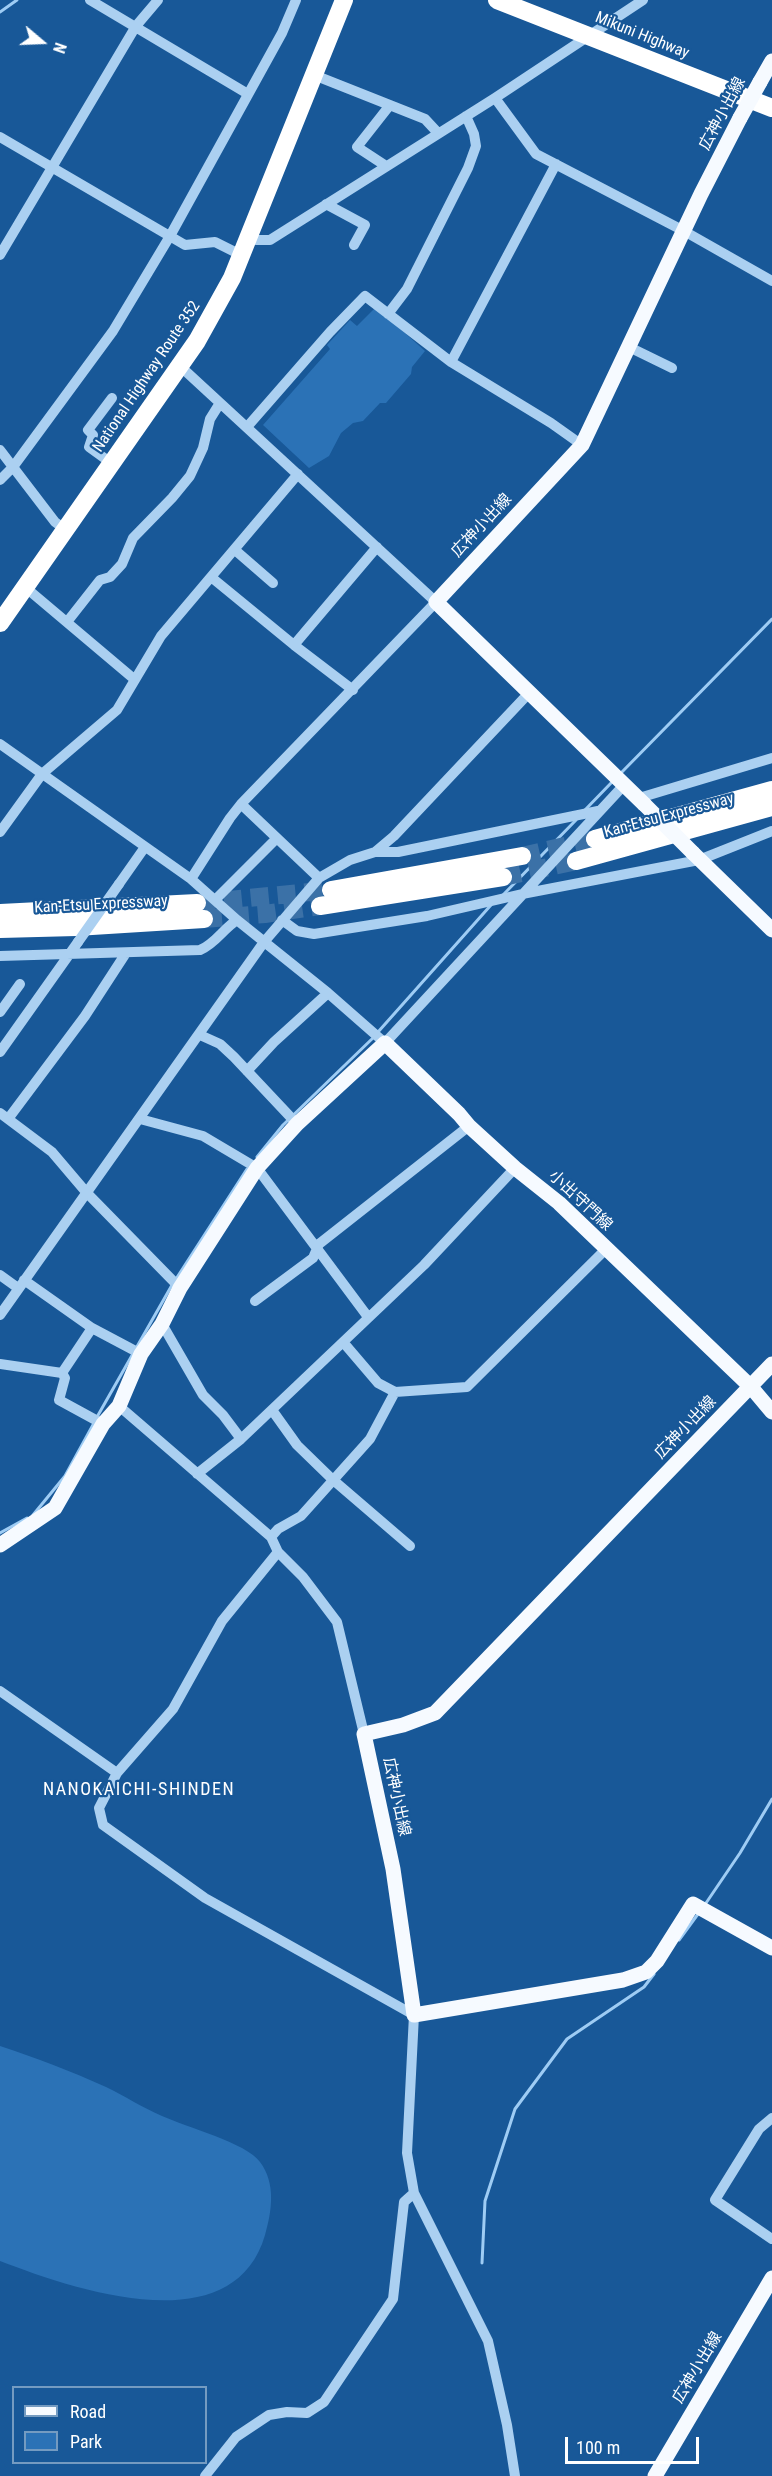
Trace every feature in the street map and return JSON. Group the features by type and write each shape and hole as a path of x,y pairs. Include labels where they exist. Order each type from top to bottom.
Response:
{"highway":[{"name":"National Highway Route 352","path":"0,622 180,366 215,312 344,0"},
{"name":"Mikuni Highway","path":"496,0 523,4 591,37 772,108"},
{"name":"Kan-Etsu Expressway","path":"595,839 772,790"},
{"name":"Kan-Etsu Expressway","path":"576,861 772,807"},
{"path":"325,884 522,856"},
{"path":"320,906 502,877"},
{"name":"Kan-Etsu Expressway","path":"0,913 205,908"},
{"name":"Kan-Etsu Expressway","path":"0,929 76,927 205,908"}],"main road":[{"name":"広神小出線","path":"436,602 582,445 684,231 740,118 772,61"},
{"path":"436,602 772,930"},
{"path":"0,1545 55,1508 103,1424 119,1406 141,1354 162,1324 180,1288 257,1168 297,1124 384,1043"},
{"name":"小出守門線","path":"384,1043 469,1126 515,1168 559,1203 751,1387 772,1412"},
{"name":"広神小出線","path":"414,2015 393,1869 364,1734 403,1725 435,1713 772,1364"},
{"path":"414,2015 623,1980 646,1972 657,1961 693,1904 772,1948"},
{"name":"広神小出線","path":"655,2476 772,2278"}],"street":[{"path":"92,0 248,94"},
{"path":"0,255 136,26 158,0"},
{"path":"0,480 13,466 112,331 170,236 282,33 296,0"},
{"path":"0,137 189,246 215,242 244,246 270,240 495,99 591,37 643,0"},
{"path":"314,75 424,119 438,133"},
{"path":"495,99 536,154 684,231 772,281"},
{"path":"386,166 357,147 390,105"},
{"path":"388,314 407,290 468,168 476,146 474,134 466,116"},
{"path":"451,362 556,164"},
{"path":"327,204 365,225 354,246"},
{"path":"247,427 330,332 365,296 451,362 551,423 582,445"},
{"path":"629,347 672,368"},
{"path":"180,366 436,602 241,804 191,879"},
{"path":"107,460 89,447 93,435 88,430 112,398"},
{"path":"67,622 99,580 110,577 122,564 132,538 172,498 190,476 203,448 210,419 220,403"},
{"path":"0,450 55,522 66,530"},
{"path":"0,832 42,774 117,710 161,636 298,474"},
{"path":"294,645 377,547"},
{"path":"234,550 273,583"},
{"path":"211,577 353,690"},
{"path":"25,587 134,679"},
{"path":"375,852 394,836 529,693"},
{"path":"0,744 191,879 205,908 237,920 328,993 384,1043 624,785"},
{"path":"641,801 772,758"},
{"path":"241,804 325,884"},
{"path":"0,1315 264,942 282,920 350,860 375,852 398,852 599,810"},
{"path":"282,920 297,931 314,934 427,916 696,856 772,831"},
{"path":"205,908 276,839"},
{"path":"0,1052 145,847"},
{"path":"0,956 200,950 209,946 225,928 237,920"},
{"path":"126,953 85,1016 4,1116 52,1152 86,1192 180,1288"},
{"path":"0,1012 20,984"},
{"path":"247,1071 274,1042 328,993"},
{"path":"200,1035 220,1044 297,1124"},
{"path":"140,1119 203,1136 257,1168 368,1317"},
{"path":"255,1301 313,1258 319,1244 469,1126"},
{"path":"197,1474 241,1439 424,1265 515,1168"},
{"path":"343,1342 378,1383 395,1392 467,1387 606,1249"},
{"path":"0,1275 21,1284 92,1328 141,1354"},
{"path":"162,1324 203,1395 223,1415 241,1439"},
{"path":"62,1373 92,1328"},
{"path":"0,1364 62,1373"},
{"path":"62,1373 65,1378 60,1400 103,1424"},
{"path":"271,1537 278,1529 301,1516 370,1439 395,1392"},
{"path":"119,1406 271,1537 278,1552 303,1577 337,1622 364,1734"},
{"path":"272,1410 297,1445 332,1479 410,1546"},
{"path":"278,1552 222,1621 173,1709 117,1773 99,1808 103,1825 116,1837 205,1898 414,2015 407,2153 414,2193 488,2341 507,2425 515,2476"},
{"path":"0,1691 117,1773"},
{"path":"772,2118 759,2129 715,2200 772,2239"},
{"path":"205,2476 236,2437 269,2415 287,2412 307,2413 324,2402 393,2299 404,2202 414,2193"}],"green space":[{"path":"376,307 425,351 412,367 411,374 386,403 380,403 363,421 353,423 341,433 329,456 309,468 263,425 330,349 327,345 350,320 357,326"},
{"path":"0,2046 93,2081 155,2113 230,2142 253,2155 260,2162 269,2179 271,2207 265,2235 247,2269 220,2289 186,2299 148,2300 107,2294 68,2284 0,2261"}],"waterway":[{"path":"0,12 17,0"},
{"path":"620,774 772,619"},
{"path":"584,811 613,781"},
{"path":"503,895 576,820"},
{"path":"378,1032 491,905"},
{"path":"257,1157 283,1125 374,1037"},
{"path":"176,1279 247,1169"},
{"path":"97,1417 172,1285"},
{"path":"33,1515 65,1476 94,1423"},
{"path":"0,1533 27,1518"},
{"path":"704,1906 740,1853 772,1799"},
{"path":"679,1940 698,1914"},
{"path":"482,2263 485,2201 515,2109 567,2039 644,1987 654,1974"}],"tunnel":[{"path":"522,856 595,839"},
{"path":"503,877 576,861"},
{"path":"197,903 331,890"},
{"path":"204,919 265,914 320,906"}],"district":[{"name":"NANOKAICHI-SHINDEN","path":"139,1790"}]}
